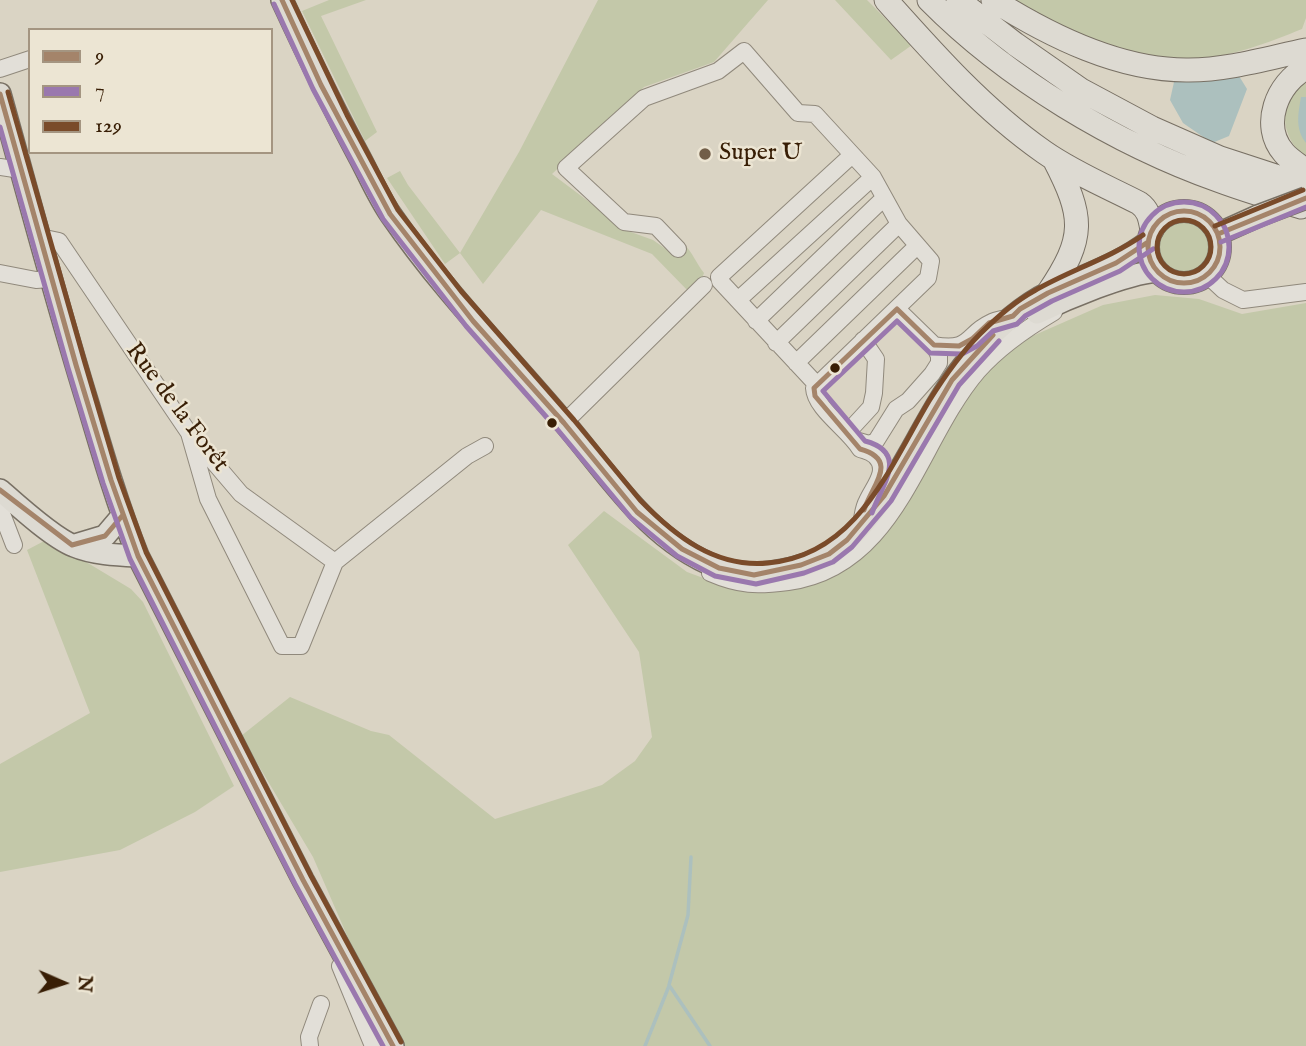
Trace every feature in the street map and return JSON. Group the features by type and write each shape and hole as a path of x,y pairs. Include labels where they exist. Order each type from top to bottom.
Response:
{"highway":[{"path":"886,0 933,53 991,111 1054,159 1139,203 1150,216 1150,236"},
{"path":"929,0 1001,64 1070,109 1141,148 1219,181 1306,209"},
{"path":"958,0 1081,90 1152,128 1220,158 1306,186"},
{"path":"993,0 1042,29 1078,44 1111,57 1160,68 1189,71 1222,67 1306,50"},
{"path":"1306,68 1293,75 1279,92 1273,113 1275,136 1283,152 1306,171"},
{"path":"1050,300 1077,230 1072,194 1054,159"}],"main road":[{"path":"282,0 321,85 390,214 473,321 564,423 637,512 682,549 719,568 754,575 801,565 829,554 848,540 884,496 952,380 1020,309 1050,300 1076,298 1123,279 1157,271"},
{"path":"0,94 10,169 40,237 50,279 122,516 138,556 303,880 393,1046"},
{"path":"1218,234 1306,198"},
{"path":"993,335 1116,263 1150,236 1159,221 1168,214 1192,211 1212,223 1218,234 1219,256 1207,275 1187,283 1176,282 1157,271 1150,257 1150,236"},
{"path":"4,493 24,511 72,545 108,554 138,556"},
{"path":"72,545 105,536 122,516"}],"street":[{"path":"678,249 656,226 624,222 566,168 644,98 718,71 744,51 797,113 814,114 873,177 899,224 930,261 928,278 814,388 815,396 860,449 871,452 882,467 865,504 861,526"},
{"path":"0,69 28,60"},
{"path":"817,385 756,321 719,277 852,155"},
{"path":"737,300 873,177"},
{"path":"756,321 883,199"},
{"path":"776,343 899,224"},
{"name":"Rue de la Forêt","path":"40,237 59,241 189,433 242,494 335,562"},
{"path":"796,363 917,246"},
{"path":"0,273 36,280 50,279"},
{"path":"1207,275 1223,290 1243,300 1306,292"},
{"path":"564,423 704,285"},
{"path":"682,549 707,572 733,583 765,585 802,580 837,565 882,529 940,423 977,372 994,354 1033,324 1076,298"},
{"path":"851,436 869,444 876,441 896,409 908,401 939,363 934,345 897,309"},
{"path":"934,345 959,345 972,339 989,323 1013,316"},
{"path":"851,436 871,407 874,393 876,359 863,340"},
{"path":"189,433 208,499 282,646 301,646 335,562 467,456 485,446"},
{"path":"4,493 1,511 14,545"},
{"path":"303,880 373,1046"},
{"path":"310,1046 309,1037 321,1004"}],"green space":[{"path":"329,0 366,0 321,16 377,132 365,141 302,11"},
{"path":"598,0 768,0 714,62 644,87 552,174 628,231 653,240 673,254 684,244 704,273 701,281 688,291 652,254 541,210 483,284 460,253 519,152"},
{"path":"835,0 867,0 912,45 891,60"},
{"path":"1007,0 1306,0 1306,18 1302,29 1249,48 1208,58 1169,58 1145,55 1097,41"},
{"path":"1306,83 1306,161 1290,139 1285,117 1290,96 1294,90"},
{"path":"400,171 460,253 445,264 387,178"},
{"path":"1183,218 1194,220 1207,231 1212,247 1210,258 1199,271 1183,276 1172,274 1159,263 1154,247 1156,236 1167,223"},
{"path":"1155,295 1199,299 1242,314 1306,303 1306,1046 395,1046 313,857 241,736 290,697 371,731 389,735 495,819 602,785 635,761 652,737 639,652 568,545 604,511 687,572 725,586 798,585 972,384 1012,345 1103,305"},
{"path":"48,539 131,589 143,602 234,786 195,812 120,850 0,872 0,764 90,713 27,550"}],"shaded area":[{"path":"1239,76 1247,89 1229,136 1212,143 1183,123 1170,100 1174,82"},
{"path":"1301,97 1306,97 1306,143 1299,127"}],"waterway":[{"path":"691,857 688,915 669,985 710,1046"},
{"path":"645,1046 669,986"}],"transit line":[{"name":"9","path":"282,0 321,85 390,214 473,321 564,423 637,512 682,549 719,568 754,575 801,565 829,554 847,540 884,496 952,380 993,335"},
{"name":"129","path":"292,0 347,115 398,210 461,291 640,500 667,526 697,547 731,560 768,563 799,556 825,544 848,526 884,480 940,383 986,328 1027,295 1117,251 1143,235"},
{"name":"7","path":"274,4 313,89 383,219 466,326 631,518 677,556 715,576 756,584 804,573 833,562 852,547 891,501 959,385 999,341"},
{"name":"129","path":"8,92 119,478 146,552 311,876 401,1042"},
{"name":"9","path":"0,94 76,365 111,480 138,556 303,880 393,1046"},
{"name":"7","path":"0,127 68,368 103,483 130,559 295,884 383,1046"},
{"name":"129","path":"1215,226 1303,190"},
{"name":"9","path":"1218,234 1306,198"},
{"name":"7","path":"1184,202 1201,206 1216,215 1225,230 1229,247 1225,264 1216,279 1201,288 1184,292 1167,288 1152,279 1143,264 1139,247 1143,230 1152,215 1167,206 1184,202"},
{"name":"7","path":"1221,242 1306,207"},
{"name":"9","path":"1184,211 1204,217 1214,227 1220,247 1214,267 1204,277 1184,283 1164,277 1154,267 1148,247 1154,227 1164,217 1184,211"},
{"name":"129","path":"1184,220 1203,228 1211,247 1203,266 1184,274 1165,266 1157,247 1165,228 1184,220"},
{"name":"9","path":"864,510 880,474 879,460 860,449 815,396 814,388 897,309 934,345 959,346 972,339 989,323 1013,316 1048,293 1116,263 1148,242"},
{"name":"7","path":"872,513 889,471 886,454 879,446 865,441 823,391 897,321 930,353 962,354 977,346 993,331 1017,324 1025,316 1052,301 1120,271 1153,249"},
{"name":"9","path":"0,490 72,545 105,536 122,516"}],"place":[{"name":"Super U","path":"705,154"}]}
